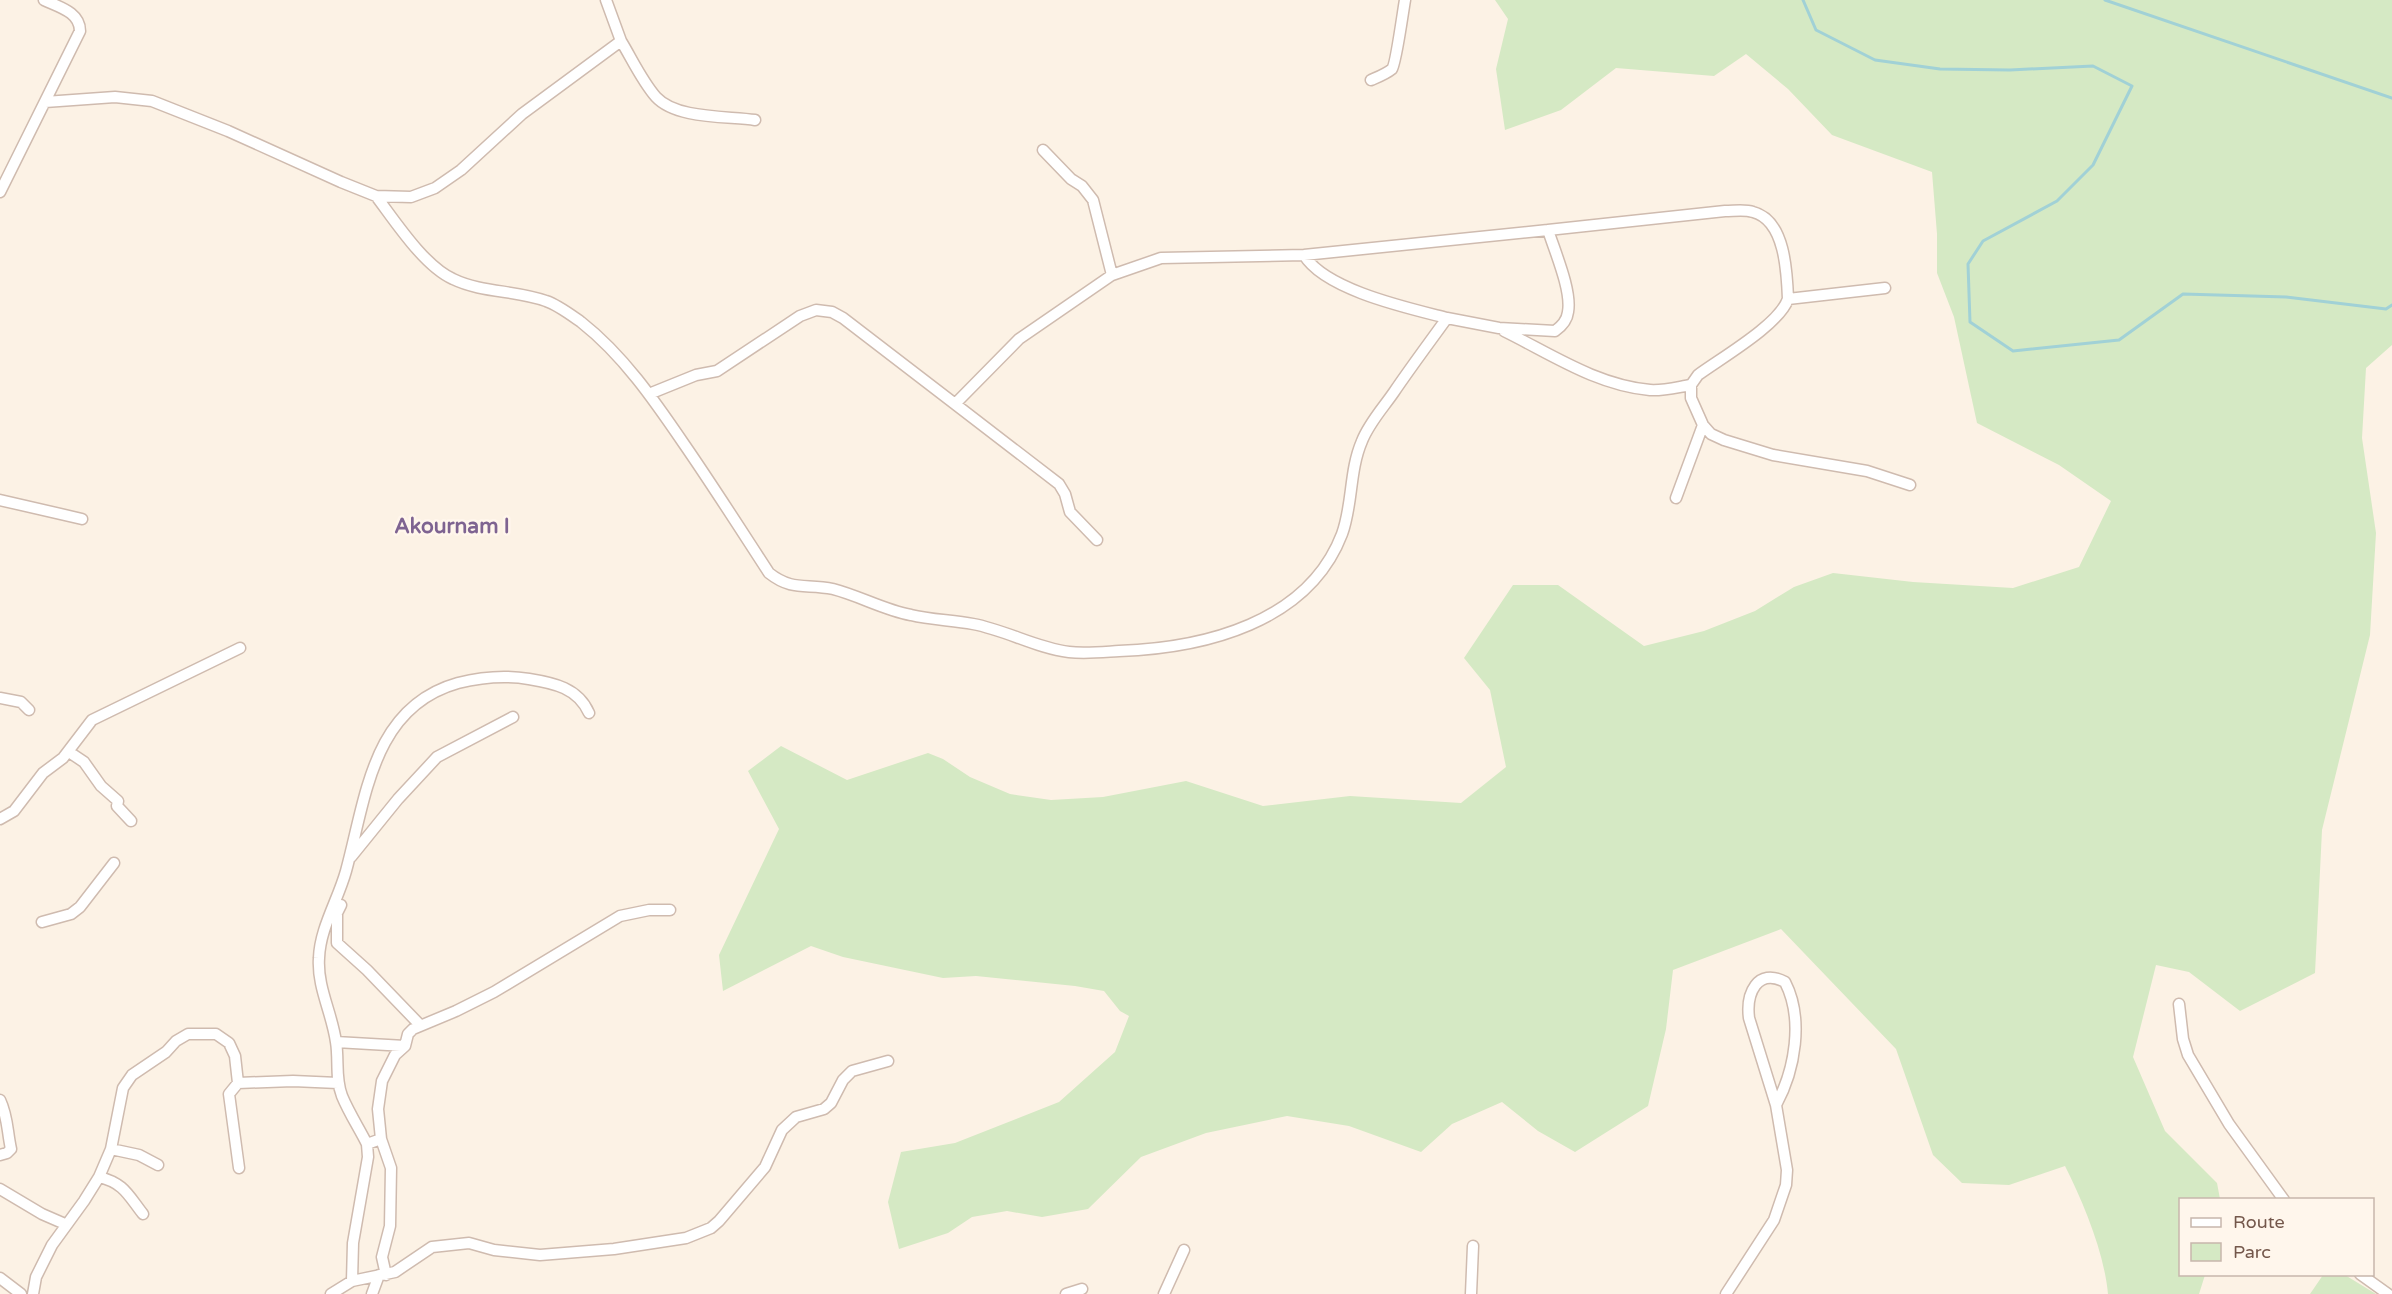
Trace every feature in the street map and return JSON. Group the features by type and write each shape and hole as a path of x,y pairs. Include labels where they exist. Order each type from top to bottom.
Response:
{"street":[{"path":"0,192 80,31 80,25 73,14 44,0"},
{"path":"606,0 621,41 656,97 666,105 690,113 755,120"},
{"path":"611,13 614,0"},
{"path":"1371,80 1393,67 1397,58 1398,35 1405,0"},
{"path":"45,102 115,97 152,101 228,131 376,196 411,197 435,188 461,170 522,114 621,41"},
{"path":"1043,150 1071,179 1082,186 1093,200 1112,275"},
{"path":"376,196 406,236 437,269 452,279 477,288 547,301 581,323 615,354 649,394 769,573 782,583 800,587 826,588 910,615 1000,630 1033,644 1069,652 1153,650 1236,632 1284,607 1307,588 1325,564 1341,535 1347,514 1353,464 1362,440 1373,421 1447,318"},
{"path":"955,404 1019,339 1112,275 1161,258 1304,255 1725,211 1752,211 1764,217 1779,234 1788,299 1778,315 1756,334 1698,375 1692,385 1691,398 1703,425 1712,434 1724,440 1773,455 1867,471 1910,485"},
{"path":"1304,255 1310,264 1322,273 1368,296 1447,318 1499,328 1555,331 1565,322 1569,312 1568,297 1548,230"},
{"path":"1788,299 1885,288"},
{"path":"649,394 696,375 717,371 800,316 816,310 832,312 843,318 1059,484 1065,494 1070,512 1097,540"},
{"path":"1499,328 1566,364 1623,386 1653,390 1692,385"},
{"path":"1676,498 1703,425"},
{"path":"0,500 82,519"},
{"path":"0,819 14,811 43,773 69,752 92,720 240,648"},
{"path":"337,944 337,913 365,795 381,747 409,709 431,693 469,680 507,675 550,683 574,693 585,704 589,713"},
{"path":"0,698 21,702 29,710"},
{"path":"349,859 398,799 437,757 473,736 513,717"},
{"path":"69,752 84,762 93,777 117,801 117,806 131,821"},
{"path":"42,922 71,914 76,910 114,863"},
{"path":"346,872 321,942 319,974 336,1042 338,1083 367,1144 368,1157 353,1244 352,1281"},
{"path":"372,1294 382,1275 382,1257 390,1226 391,1168 381,1139 378,1109 382,1082 395,1055 405,1046 408,1034 420,1024 456,1011 494,992 620,916 649,910 670,910"},
{"path":"321,942 337,944 367,970 420,1024"},
{"path":"1726,1294 1774,1220 1786,1185 1787,1170 1776,1105 1748,1005 1750,994 1759,983 1768,977 1785,982 1793,1003 1792,1067 1786,1087 1776,1105"},
{"path":"2179,1004 2183,1039 2188,1055 2229,1124 2283,1198"},
{"path":"33,1294 36,1277 52,1245 99,1177 111,1149 123,1088 132,1075 188,1034 216,1034 229,1043 235,1056 238,1083 229,1094 239,1168"},
{"path":"336,1042 405,1046"},
{"path":"331,1294 352,1281 399,1269 432,1247 442,1245 469,1243 494,1250 540,1255 670,1242 699,1234 719,1221 765,1167 782,1130 796,1118 824,1109 831,1103 843,1080 852,1071 888,1061"},
{"path":"238,1083 294,1081 338,1083"},
{"path":"0,1100 7,1115 6,1128 11,1149 0,1155"},
{"path":"367,1144 381,1139"},
{"path":"111,1149 139,1155 158,1164"},
{"path":"99,1177 114,1180 143,1214"},
{"path":"0,1189 42,1214 65,1224"},
{"path":"1471,1294 1473,1246"},
{"path":"1164,1294 1184,1250"},
{"path":"2361,1276 2388,1294"},
{"path":"0,1278 21,1294"},
{"path":"1066,1294 1083,1289"}],"green space":[{"path":"1495,0 2392,0 2392,345 2366,368 2362,438 2376,533 2370,635 2322,830 2315,973 2240,1011 2189,972 2156,965 2133,1057 2165,1131 2217,1183 2220,1198 2179,1198 2179,1276 2205,1276 2199,1294 2108,1294 2106,1278 2092,1228 2065,1166 2009,1185 1962,1183 1933,1155 1896,1049 1781,929 1673,970 1666,1029 1648,1106 1575,1152 1538,1131 1502,1102 1452,1124 1421,1152 1349,1126 1287,1116 1206,1133 1141,1157 1088,1209 1042,1217 1007,1211 972,1217 948,1233 899,1249 888,1202 901,1152 955,1143 1059,1102 1115,1052 1129,1016 1120,1011 1104,991 976,976 943,978 843,957 811,946 723,991 719,955 779,829 748,771 781,746 847,780 928,753 943,759 970,777 1010,794 1051,800 1103,797 1186,781 1263,806 1350,796 1461,803 1506,767 1490,690 1464,658 1513,585 1558,585 1644,646 1704,631 1755,611 1794,587 1833,573 1913,582 2013,588 2079,567 2111,501 2059,465 1977,423 1954,317 1937,273 1937,234 1932,172 1832,135 1788,89 1746,54 1714,76 1616,68 1561,110 1505,130 1496,69 1508,19"},
{"path":"2322,1276 2347,1276 2376,1294 2310,1294"}],"waterway":[{"path":"1803,0 1816,30 1875,60 1940,69 2010,70 2093,66 2132,86 2093,165 2057,201 1983,241 1968,264 1970,322 2013,351 2119,340 2183,294 2286,297 2386,309 2392,305"},
{"path":"2105,0 2392,98"}],"district":[{"name":"Akournam I","path":"452,526"}]}
